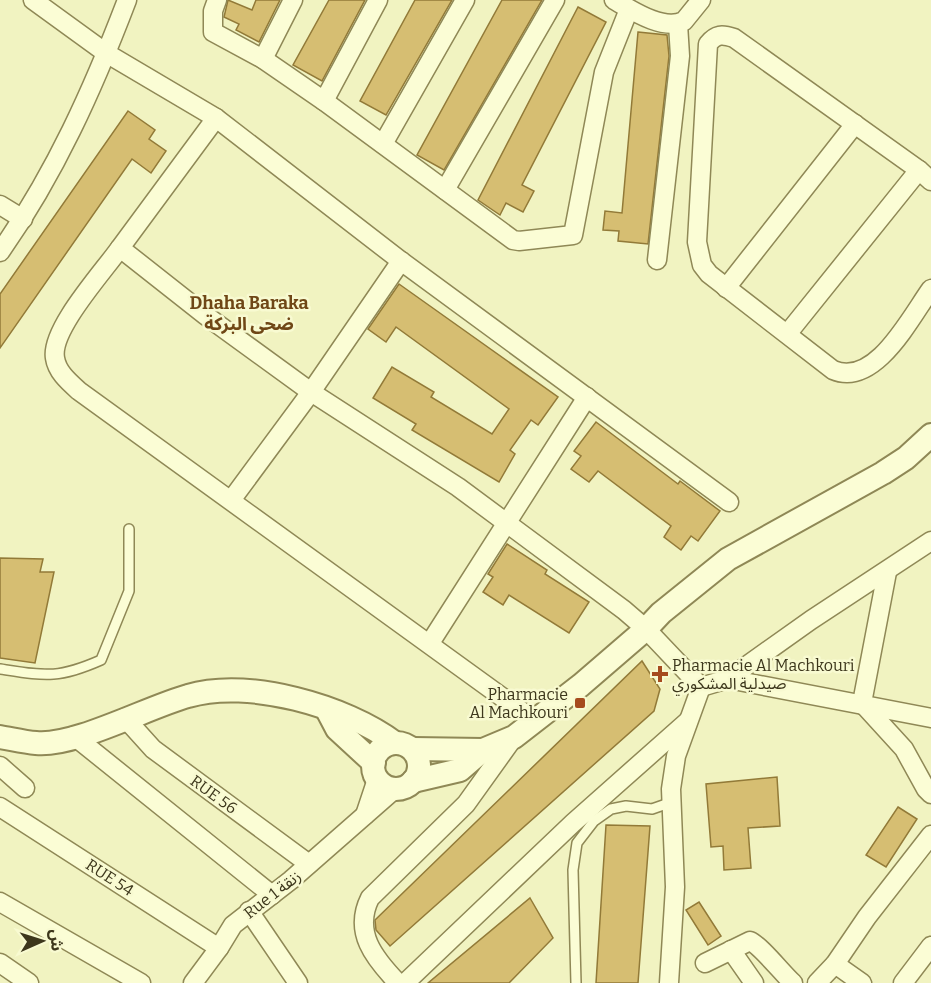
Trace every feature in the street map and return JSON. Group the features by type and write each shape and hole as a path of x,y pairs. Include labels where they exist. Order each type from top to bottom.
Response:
{"street":[{"path":"33,0 106,53 216,118 401,261 729,502"},
{"path":"0,252 57,164 127,0"},
{"path":"217,0 213,11 213,32 263,59 324,101 513,240 573,235 604,72 622,4 664,23 678,24 690,16 700,0"},
{"path":"263,59 292,0"},
{"path":"324,101 378,0"},
{"path":"383,144 465,0"},
{"path":"445,190 555,0"},
{"path":"657,260 680,56 678,24"},
{"path":"788,333 925,176 734,38 724,34 714,37 708,44 697,242 702,265 726,288 788,333 832,369 842,374 858,372 877,362 931,289"},
{"path":"216,118 57,337 55,360 60,372 79,391 232,499 535,721"},
{"path":"726,288 855,124"},
{"path":"0,206 23,219"},
{"path":"120,248 205,315 311,392 508,524 646,629 701,687"},
{"path":"232,499 311,392 401,261"},
{"path":"430,643 587,397"},
{"path":"327,710 337,729 390,778 460,770 483,750 514,737 535,721 646,629 661,612 728,560 906,458 931,435"},
{"path":"701,687 728,679 811,620 931,541"},
{"path":"862,703 887,572"},
{"path":"728,679 931,718"},
{"path":"669,983 675,887 672,802 676,756 701,687"},
{"path":"0,737 37,744 74,736 190,695 223,692 268,693 290,697 366,724 404,746 419,764 418,773 390,778"},
{"path":"862,703 904,749 931,794"},
{"name":"RUE 56","path":"125,718 153,749 309,864"},
{"path":"405,983 573,823 690,719"},
{"path":"74,736 272,895"},
{"path":"398,983 387,972 363,931 363,918 369,898 466,804 514,737"},
{"path":"390,778 378,753 385,746 483,750"},
{"path":"0,766 25,788"},
{"name":"Rue 1 زنقة","path":"193,983 233,925 272,895 364,816 390,778"},
{"name":"RUE 54","path":"0,807 219,948"},
{"path":"817,983 835,964 867,917 931,835"},
{"path":"0,902 141,983"},
{"path":"249,911 298,983"},
{"path":"705,963 746,941 755,943 775,967 794,983"},
{"path":"903,983 931,946"},
{"path":"730,950 754,983"},
{"path":"0,963 28,983"},
{"path":"835,964 862,983"}],"lane":[{"path":"0,669 41,676 70,674 101,660 129,591 129,529"},
{"path":"576,983 573,865 577,843 594,821 611,809 626,806 652,809 672,802"}],"building":[{"path":"228,0 252,10 256,0 280,0 259,42 236,30 239,24 224,17"},
{"path":"329,0 365,0 322,81 293,65"},
{"path":"415,0 452,0 386,115 360,101"},
{"path":"502,0 542,0 444,170 417,155"},
{"path":"578,7 606,22 522,185 534,191 523,212 506,203 500,215 478,200"},
{"path":"638,32 667,35 669,56 648,244 618,241 619,231 603,230 605,211 622,213"},
{"path":"128,111 155,130 149,139 166,151 151,173 132,159 0,348 0,294"},
{"path":"399,284 558,397 538,425 531,420 510,450 515,454 499,482 412,430 416,424 373,398 392,367 434,392 431,397 492,434 509,409 396,327 386,342 368,329"},
{"path":"596,422 678,484 680,481 720,511 698,541 691,536 681,550 664,537 671,526 598,471 589,482 571,469 581,456 574,451"},
{"path":"507,544 547,570 545,574 589,602 569,633 509,595 503,605 483,592 493,577 488,574"},
{"path":"0,558 43,559 40,572 54,572 35,663 0,658"},
{"path":"642,661 660,689 654,711 390,946 376,930 375,920"},
{"path":"777,777 780,826 748,828 751,868 724,870 723,846 711,847 706,784"},
{"path":"898,807 917,819 886,867 866,855"},
{"path":"606,825 650,826 638,983 596,983"},
{"path":"530,898 553,938 509,983 428,983"},
{"path":"699,902 721,936 708,945 686,910"}],"place":[{"name":"Pharmacie Al Machkouri صيدلية المشكوري","path":"660,674"},
{"name":"Pharmacie Al Machkouri","path":"580,703"}],"district":[{"name":"Dhaha Baraka ضحى البركة","path":"249,313"}]}
